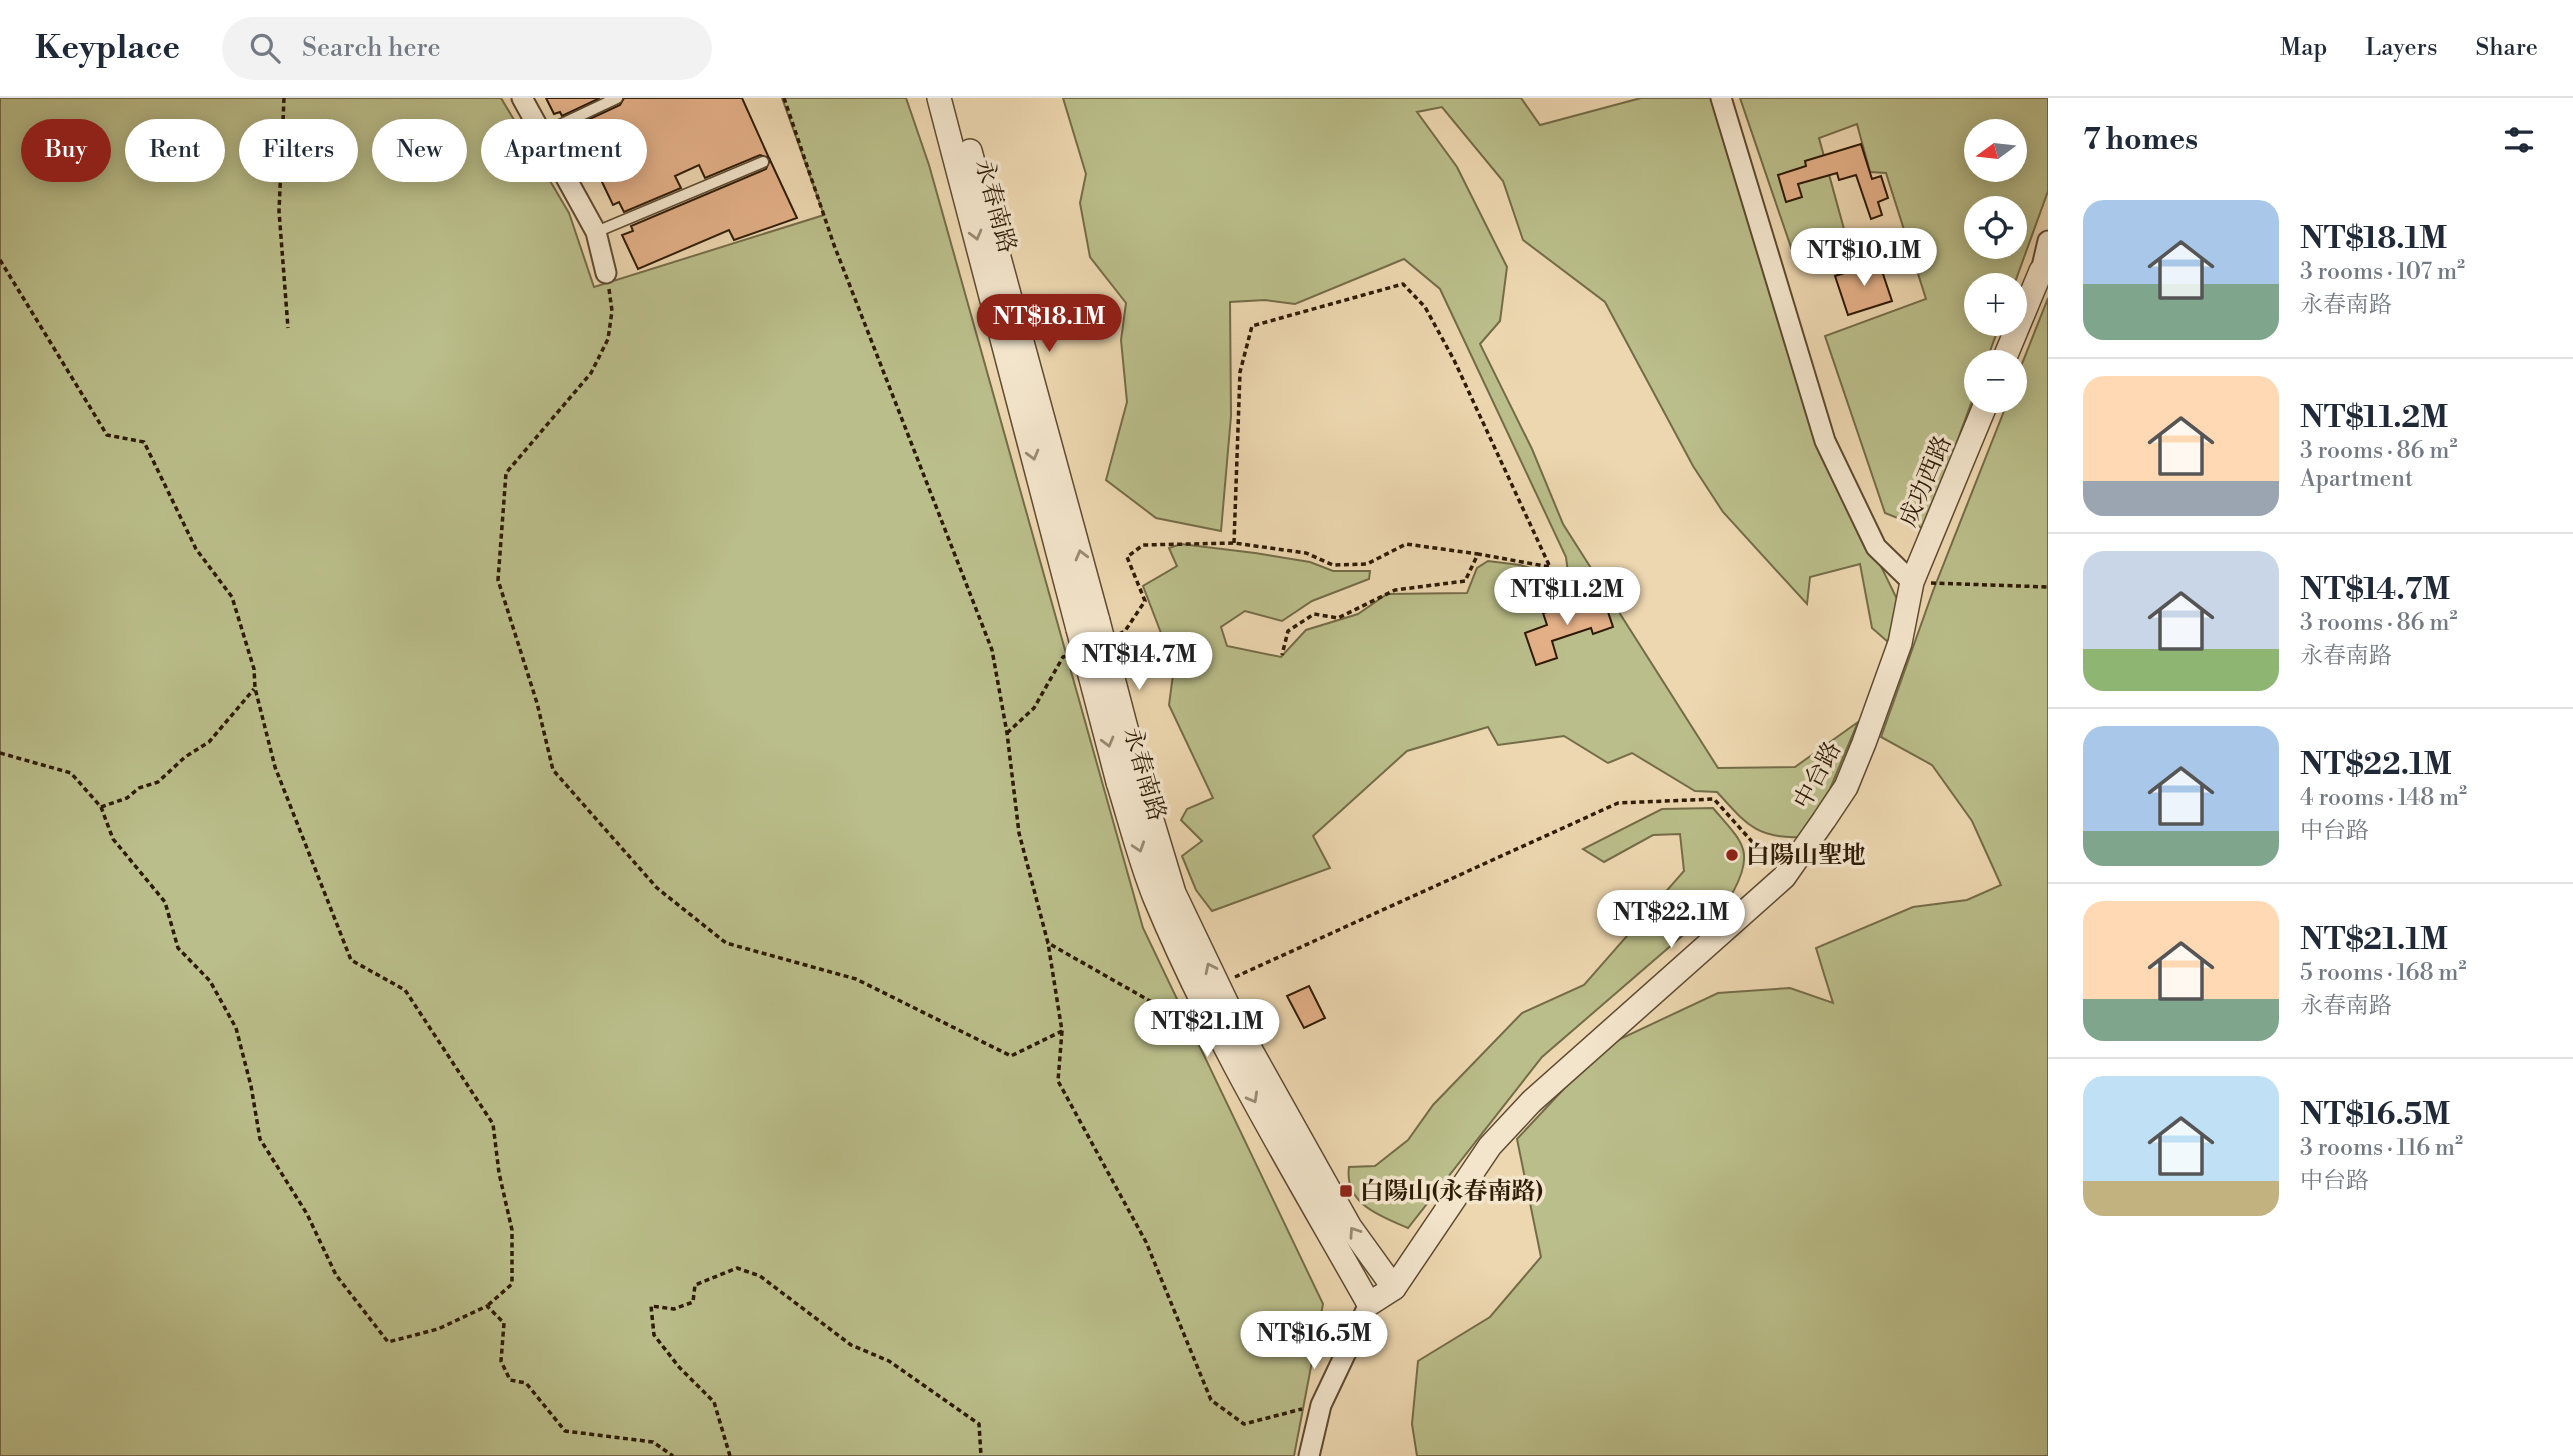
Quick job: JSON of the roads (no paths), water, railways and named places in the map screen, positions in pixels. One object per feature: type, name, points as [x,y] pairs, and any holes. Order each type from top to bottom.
[{"type":"street","points":[[522,98],[535,119]]},
{"type":"street","name":"永春南路","points":[[939,98],[1096,629]]},
{"type":"street","name":"永春南路","points":[[955,98],[1096,629],[1154,895],[1189,976],[1237,1069],[1369,1304]]},
{"type":"street","points":[[1721,98],[1825,441],[1876,547],[1912,582]]},
{"type":"street","points":[[569,182],[596,232],[606,273]]},
{"type":"street","points":[[2008,350],[2044,270],[2048,241]]},
{"type":"street","name":"成功西路","points":[[1912,582],[1982,413]]},
{"type":"street","name":"中台路","points":[[1369,1304],[1394,1288],[1490,1146],[1531,1102],[1784,877],[1846,787],[1900,643],[1912,582]]},
{"type":"street","name":"永春南路","points":[[1128,778],[1174,893],[1240,1029],[1350,1227],[1394,1288]]},
{"type":"street","points":[[1309,1456],[1321,1405],[1369,1304]]},
{"type":"lane","points":[[573,119],[617,98]]},
{"type":"lane","points":[[596,232],[762,162]]},
{"type":"place","name":"白陽山聖地","points":[[1732,855]]},
{"type":"place","name":"白陽山(永春南路)","points":[[1346,1191]]}]
